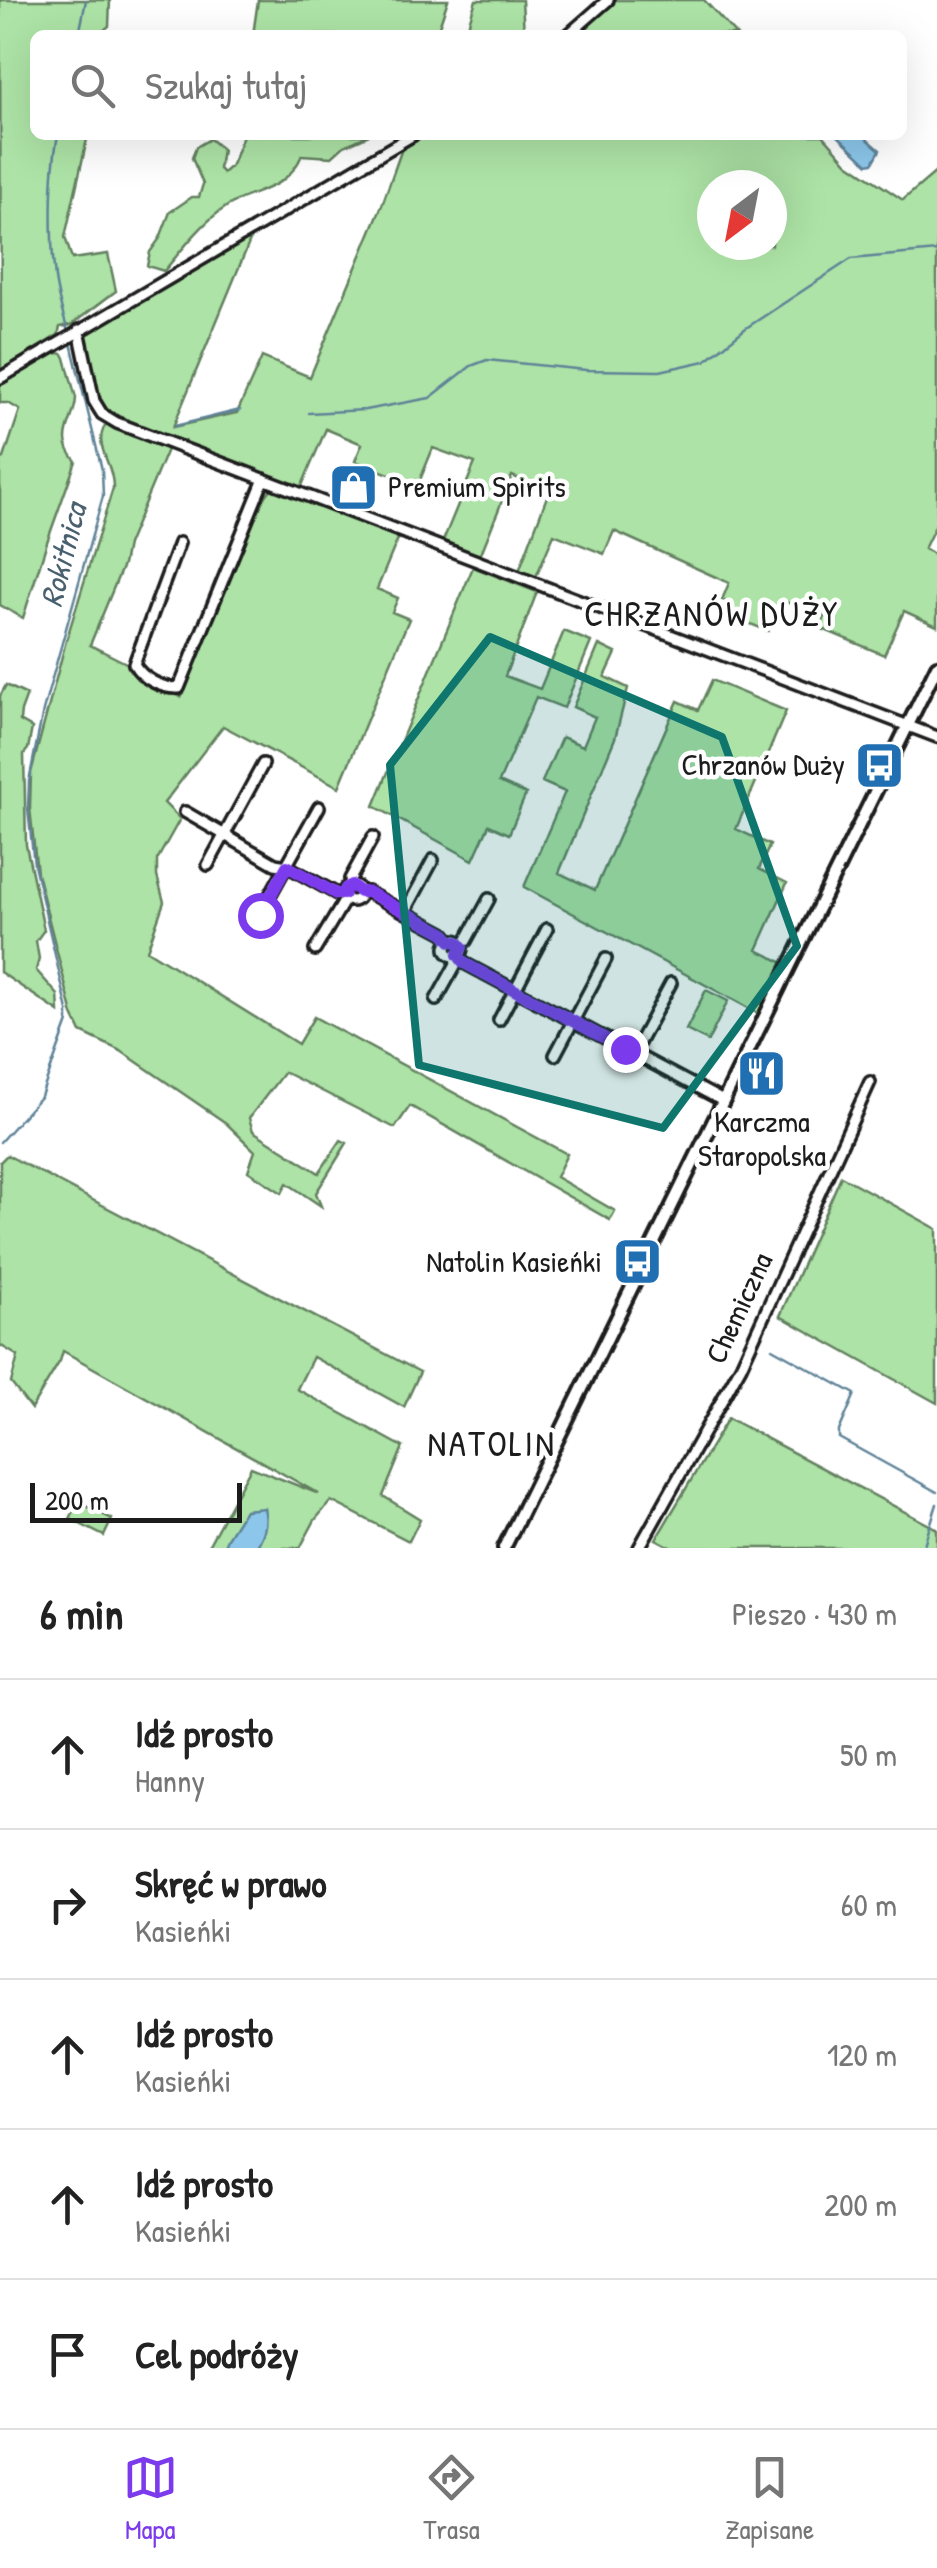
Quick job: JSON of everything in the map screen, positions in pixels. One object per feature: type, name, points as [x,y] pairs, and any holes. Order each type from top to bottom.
[{"type":"street","points":[[574,30],[608,0]]},
{"type":"street","points":[[0,378],[404,140]]},
{"type":"street","points":[[72,334],[94,401],[102,414],[117,423],[937,737]]},
{"type":"street","points":[[180,543],[134,664],[140,674],[170,688],[179,688],[264,480]]},
{"type":"street","points":[[504,1548],[937,666]]},
{"type":"street","points":[[208,865],[262,764]]},
{"type":"street","points":[[260,915],[320,808]]},
{"type":"street","points":[[185,812],[336,894],[368,892],[444,933],[464,963],[723,1101]]},
{"type":"street","points":[[316,950],[350,892],[350,879],[373,837]]},
{"type":"street","points":[[405,912],[433,860]]},
{"type":"street","points":[[456,949],[466,942],[490,899]]},
{"type":"street","points":[[499,1020],[547,929]]},
{"type":"street","points":[[436,1000],[456,964],[456,949]]},
{"type":"street","points":[[554,1056],[606,960]]},
{"type":"street","points":[[633,1054],[671,983]]},
{"type":"street","name":"Chemiczna","points":[[639,1548],[741,1366],[870,1082]]},
{"type":"highlighted area","points":[[490,637],[722,737],[797,946],[663,1128],[419,1065],[390,765]]},
{"type":"green space","points":[[0,0],[110,0],[109,26],[104,30],[30,30],[30,140],[87,140],[65,237],[72,259],[108,254],[116,291],[71,325],[60,327],[58,335],[1,370]]},
{"type":"green space","points":[[258,0],[448,0],[438,30],[254,30]]},
{"type":"green space","points":[[476,0],[522,0],[524,30],[467,30]]},
{"type":"green space","points":[[606,0],[704,0],[731,30],[573,30]]},
{"type":"green space","points":[[211,140],[222,149],[219,169],[223,173],[232,165],[241,140],[358,140],[332,157],[302,155],[295,168],[276,184],[230,204],[211,218],[164,271],[147,266],[170,212],[192,197],[199,197],[203,184],[192,158],[196,147]]},
{"type":"green space","points":[[405,140],[827,140],[848,163],[903,200],[937,171],[937,522],[924,549],[937,556],[937,626],[904,611],[884,655],[820,628],[825,617],[781,600],[768,631],[725,614],[730,602],[722,600],[729,583],[614,531],[604,554],[554,534],[536,577],[519,571],[549,491],[512,476],[480,556],[443,541],[475,463],[433,448],[418,485],[355,461],[362,444],[326,429],[301,488],[171,440],[90,645],[181,697],[260,504],[271,489],[399,536],[377,589],[398,598],[392,612],[409,619],[339,787],[223,726],[164,803],[180,819],[157,860],[164,902],[147,950],[298,1044],[314,1017],[567,1154],[556,1177],[615,1211],[610,1220],[410,1106],[395,1128],[284,1072],[249,1118],[253,1131],[319,1173],[341,1140],[347,1143],[316,1193],[321,1206],[287,1183],[282,1193],[248,1171],[255,1151],[226,1123],[121,1051],[81,1032],[73,1015],[37,873],[30,808],[31,773],[113,488],[101,436],[110,419],[94,401],[79,330],[256,226],[173,427],[237,413],[262,357],[310,377]]},
{"type":"green space","points":[[58,353],[65,358],[76,398],[66,437],[76,461],[23,618],[0,605],[0,460],[20,410],[0,403],[0,384],[40,357]]},
{"type":"green space","points":[[473,567],[537,592],[505,676],[540,689],[564,631],[591,642],[564,708],[536,697],[499,782],[526,794],[509,834],[489,825],[473,860],[374,806]]},
{"type":"green space","points":[[599,645],[616,653],[605,677],[628,688],[615,738],[559,873],[595,890],[678,701],[698,710],[712,680],[786,711],[736,829],[770,845],[759,869],[787,883],[757,950],[786,964],[765,1017],[524,887],[565,792],[542,782],[562,737],[583,746],[595,717],[573,707]]},
{"type":"green space","points":[[6,685],[27,695],[20,721],[32,728],[24,754],[26,845],[44,930],[36,941],[36,970],[58,995],[59,1012],[0,972],[0,696]]},
{"type":"green space","points":[[706,990],[728,1001],[708,1041],[686,1030]]},
{"type":"green space","points":[[7,1155],[420,1372],[404,1407],[313,1357],[297,1389],[403,1447],[383,1496],[420,1519],[409,1541],[331,1501],[300,1548],[207,1548],[251,1467],[319,1494],[63,1351],[31,1409],[11,1383],[18,1356],[0,1345],[0,1162]]},
{"type":"green space","points":[[841,1176],[937,1229],[937,1403],[780,1316]]},
{"type":"green space","points":[[728,1418],[937,1529],[937,1548],[673,1548],[656,1539]]},
{"type":"green space","points":[[78,1502],[112,1519],[104,1536],[70,1519]]},
{"type":"water","points":[[842,140],[869,140],[880,150],[873,163],[868,164]]},
{"type":"water","points":[[264,1508],[264,1529],[256,1548],[223,1548],[245,1510]]},
{"type":"waterway","name":"Rokitnica","points":[[80,30],[86,0]]},
{"type":"waterway","name":"Rokitnica","points":[[57,140],[52,244],[56,285],[68,332]]},
{"type":"waterway","points":[[309,413],[365,410],[430,398],[471,366],[487,360],[586,370],[660,371],[705,361],[746,328],[851,259],[937,251]]},
{"type":"waterway","name":"Rokitnica","points":[[0,1142],[41,1096],[68,1022],[34,864],[28,809],[29,781],[43,711],[103,496],[102,470],[70,339]]},
{"type":"waterway","points":[[175,426],[240,410]]},
{"type":"waterway","points":[[772,1348],[855,1394],[839,1438],[937,1492]]},
{"type":"waterway","points":[[923,1548],[937,1504]]},
{"type":"place","name":"Premium Spirits","points":[[353,487]]},
{"type":"place","name":"Chrzanów Duży","points":[[880,765]]},
{"type":"place","name":"Karczma Staropolska","points":[[762,1073]]},
{"type":"place","name":"Natolin Kasieńki","points":[[637,1262]]},
{"type":"district","name":"CHRZANÓW DUŻY","points":[[712,614]]},
{"type":"district","name":"NATOLIN","points":[[492,1444]]},
{"type":"route","points":[[260,915],[287,866],[336,894],[344,894],[352,885],[461,944],[458,955],[464,963],[625,1049]]}]
